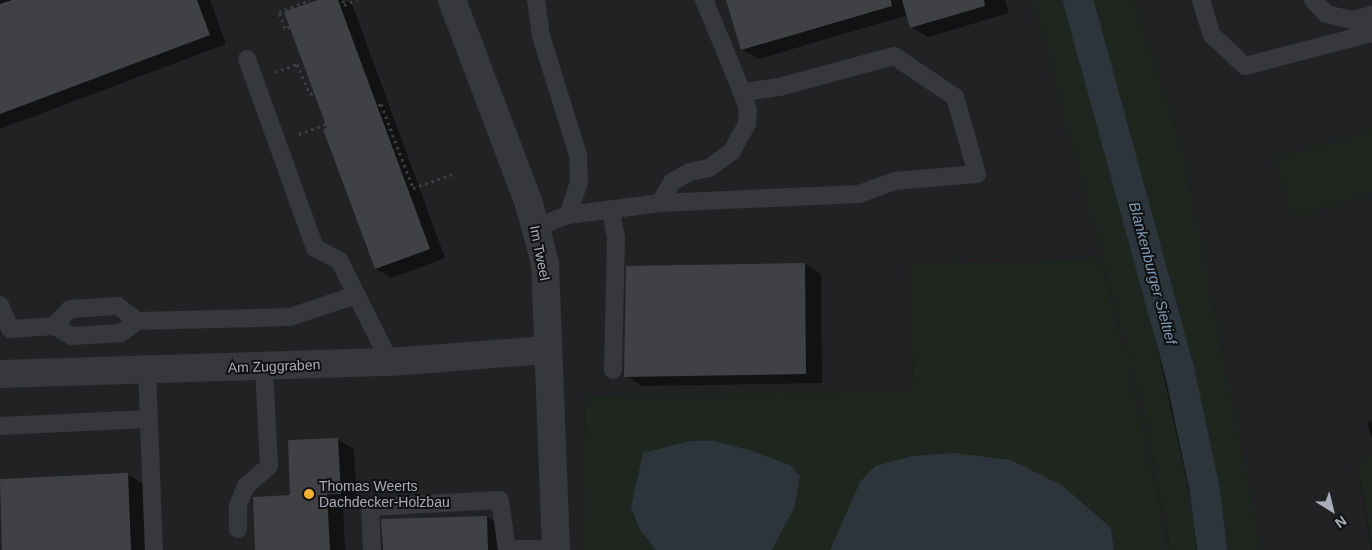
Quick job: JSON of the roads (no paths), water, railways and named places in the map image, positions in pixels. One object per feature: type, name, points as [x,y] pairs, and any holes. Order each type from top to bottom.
[{"type":"street","name":"Im Tweel","points":[[452,0],[535,228],[545,262],[556,549]]},
{"type":"street","name":"Am Zuggraben","points":[[0,374],[390,362],[547,350]]},
{"type":"lane","points":[[536,0],[541,36],[578,155],[579,182],[568,215]]},
{"type":"lane","points":[[660,203],[672,182],[690,172],[708,168],[732,151],[747,124],[748,110],[742,92],[704,0]]},
{"type":"lane","points":[[1201,0],[1212,35],[1245,66],[1372,33]]},
{"type":"lane","points":[[1313,0],[1326,14],[1353,20],[1372,15]]},
{"type":"lane","points":[[535,228],[568,215],[660,203],[859,194],[895,181],[977,174],[955,97],[894,56],[779,87],[742,92]]},
{"type":"lane","points":[[247,59],[315,248],[339,260],[390,362]]},
{"type":"lane","points":[[611,210],[616,238],[612,370]]},
{"type":"lane","points":[[0,306],[10,329],[54,326],[72,336],[120,333],[137,322],[290,317],[356,295]]},
{"type":"lane","points":[[54,326],[70,309],[118,306],[137,322]]},
{"type":"lane","points":[[238,529],[238,505],[246,486],[269,466],[264,366]]},
{"type":"lane","points":[[146,370],[154,550]]},
{"type":"lane","points":[[0,426],[148,419]]},
{"type":"lane","points":[[372,550],[370,507],[500,500],[507,549],[556,549]]},
{"type":"waterway","name":"Blankenburger Sieltief","points":[[1078,0],[1180,373],[1205,491],[1212,550]]},
{"type":"place","name":"Thomas Weerts Dachdecker-Holzbau","points":[[309,494]]}]
